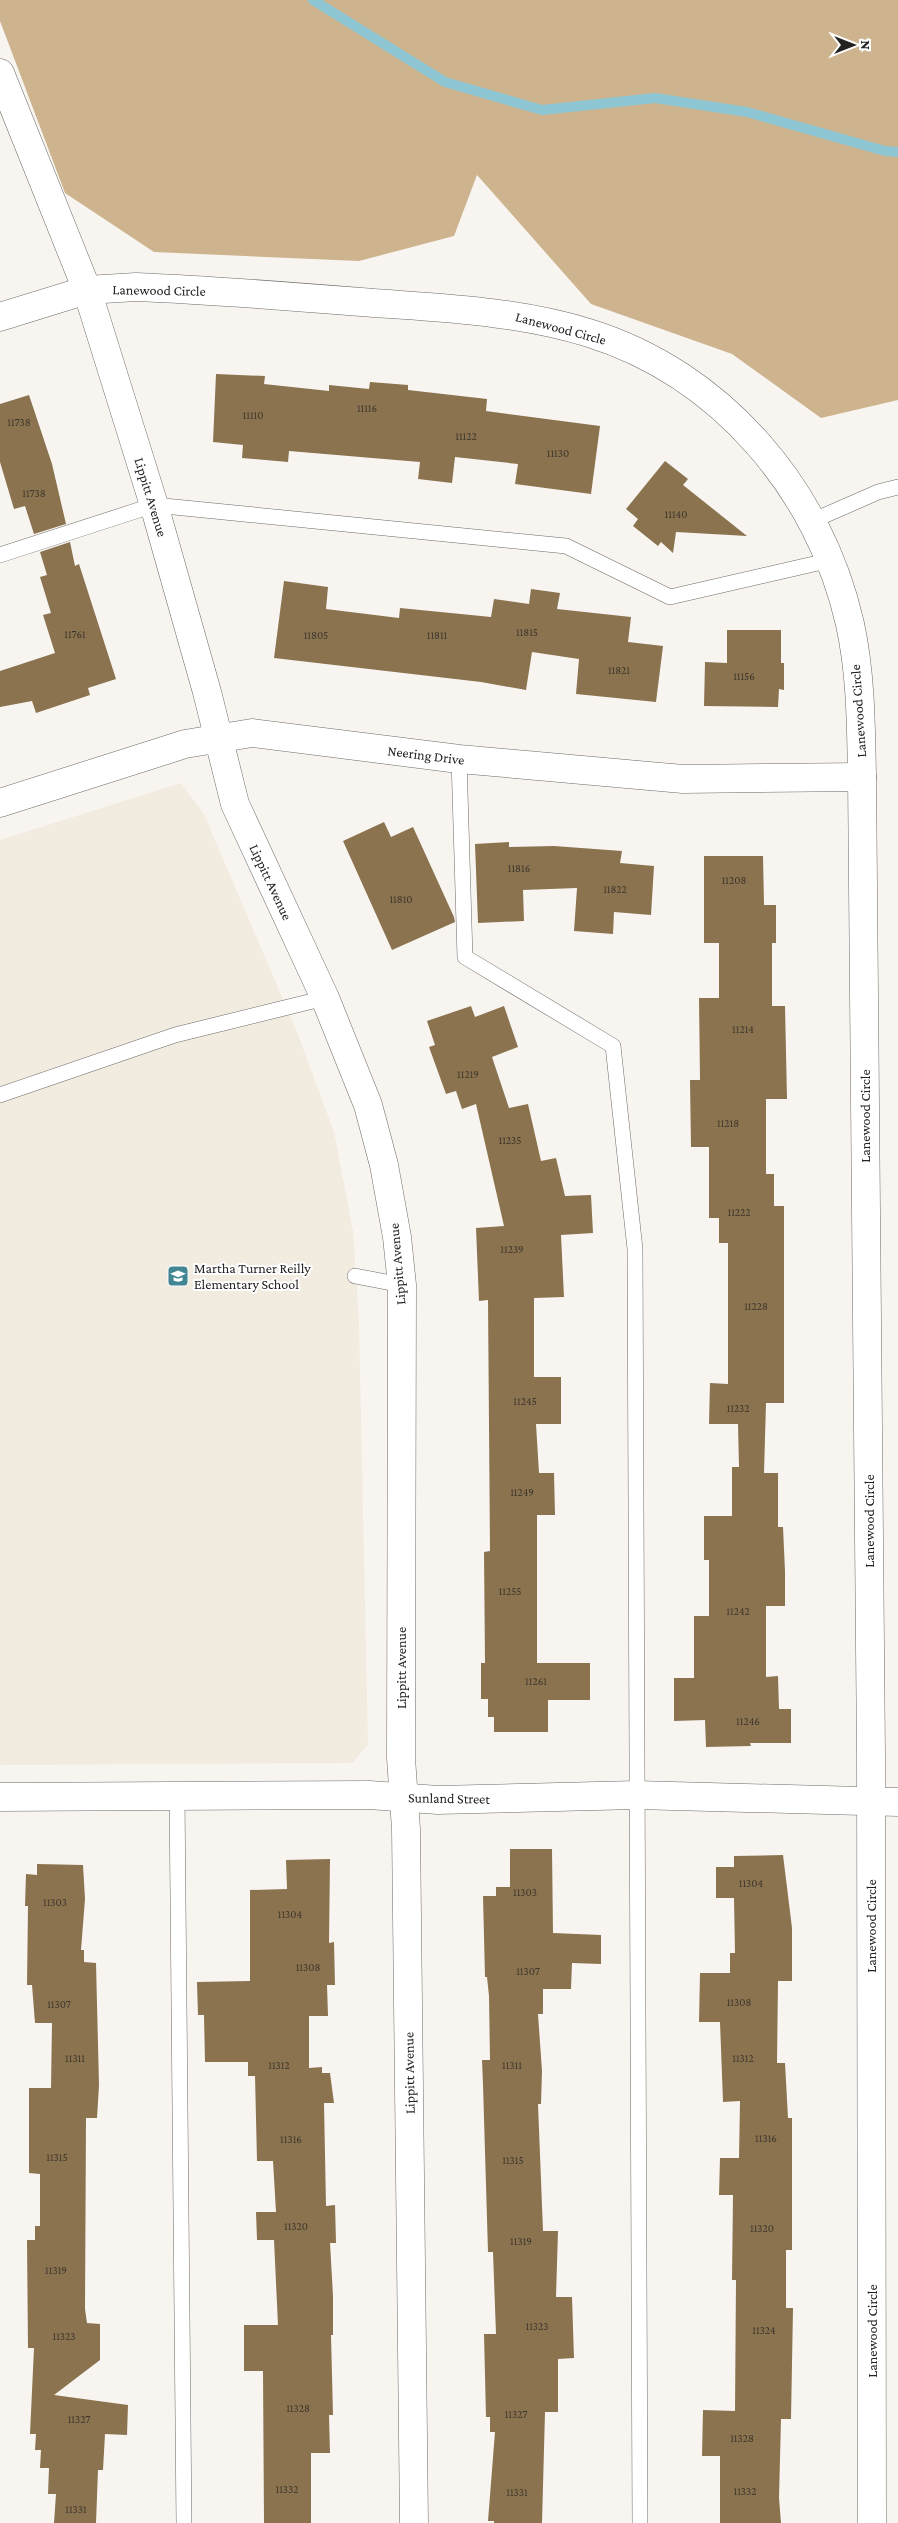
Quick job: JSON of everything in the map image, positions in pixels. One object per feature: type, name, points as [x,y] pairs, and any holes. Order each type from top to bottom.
[{"type":"street","name":"Lippitt Avenue","points":[[0,73],[87,290],[154,505],[207,692],[235,804],[324,998],[368,1105],[384,1165],[397,1237],[402,1285],[401,1758],[404,1798],[414,2523]]},
{"type":"street","name":"Lanewood Circle","points":[[0,317],[87,290],[136,287],[189,289],[496,312],[588,332],[648,355],[726,410],[779,468],[812,521],[831,560],[850,625],[860,704],[862,777],[871,1802],[872,2523]]},
{"type":"street","name":"Neering Drive","points":[[0,803],[184,744],[252,734],[459,759],[683,778],[862,777]]},
{"type":"street","name":"Sunland Street","points":[[0,1797],[369,1795],[438,1800],[636,1796],[898,1802]]},
{"type":"lane","points":[[812,521],[878,492],[898,487]]},
{"type":"lane","points":[[0,555],[154,505],[566,546],[670,597],[831,560]]},
{"type":"lane","points":[[459,759],[465,957],[613,1046],[635,1249],[640,2523]]},
{"type":"lane","points":[[0,1095],[175,1036],[324,998]]},
{"type":"lane","points":[[355,1276],[402,1285]]},
{"type":"lane","points":[[177,1795],[184,2523]]},
{"type":"shaded area","points":[[0,0],[898,0],[898,400],[821,418],[732,354],[591,304],[477,175],[454,236],[359,261],[154,252],[65,193],[0,21]]},
{"type":"shaded area","name":"Martha Turner Reilly Elementary School","points":[[181,783],[204,814],[299,1037],[334,1132],[353,1231],[359,1322],[368,1744],[353,1763],[0,1765],[0,840]]},
{"type":"building","points":[[216,374],[265,376],[264,384],[329,391],[329,385],[369,389],[370,382],[408,385],[408,390],[487,399],[486,411],[600,426],[591,494],[515,484],[518,464],[455,457],[452,483],[418,479],[420,462],[289,451],[288,462],[242,458],[243,445],[213,442]]},
{"type":"building","points":[[29,395],[52,464],[66,524],[34,534],[25,506],[14,509],[0,462],[0,404]]},
{"type":"building","points":[[665,461],[688,479],[683,485],[747,536],[676,532],[673,553],[661,542],[658,546],[633,526],[638,519],[626,509]]},
{"type":"building","points":[[70,542],[75,566],[79,564],[116,679],[88,688],[90,695],[36,713],[32,701],[0,707],[0,671],[55,653],[43,615],[51,613],[40,577],[47,575],[40,552]]},
{"type":"building","points":[[284,581],[328,587],[326,609],[399,618],[400,608],[491,617],[494,599],[529,604],[531,589],[560,593],[557,609],[631,617],[628,642],[663,646],[656,702],[576,694],[579,659],[532,652],[526,690],[481,682],[274,658]]},
{"type":"building","points":[[727,630],[781,630],[781,663],[784,663],[784,690],[779,689],[778,707],[704,706],[705,662],[727,663]]},
{"type":"building","points":[[384,822],[391,837],[413,827],[455,922],[392,950],[343,841]]},
{"type":"building","points":[[509,842],[509,847],[554,846],[622,851],[620,863],[654,866],[651,915],[614,912],[613,934],[574,931],[577,888],[523,890],[524,921],[478,923],[475,844]]},
{"type":"building","points":[[704,856],[763,856],[764,905],[776,905],[776,943],[772,943],[772,1006],[785,1006],[787,1099],[766,1099],[766,1174],[774,1174],[774,1206],[784,1206],[784,1403],[766,1403],[764,1473],[778,1473],[778,1527],[783,1527],[785,1606],[766,1606],[766,1677],[778,1676],[779,1709],[791,1709],[791,1743],[750,1743],[751,1746],[706,1747],[705,1720],[674,1721],[674,1678],[694,1678],[694,1616],[709,1616],[709,1560],[704,1560],[704,1516],[732,1516],[732,1467],[739,1467],[738,1424],[709,1424],[710,1383],[728,1384],[728,1243],[719,1243],[719,1218],[709,1218],[709,1147],[691,1147],[690,1080],[700,1080],[699,998],[719,998],[719,943],[704,943]]},
{"type":"building","points":[[471,1006],[475,1017],[504,1006],[518,1047],[492,1057],[509,1108],[528,1104],[541,1161],[556,1158],[565,1196],[591,1195],[593,1233],[561,1235],[564,1297],[534,1298],[534,1377],[561,1377],[561,1424],[536,1424],[539,1473],[554,1473],[555,1515],[537,1515],[537,1663],[590,1663],[590,1700],[548,1700],[548,1732],[494,1732],[494,1717],[488,1717],[488,1699],[481,1699],[481,1663],[485,1663],[484,1552],[490,1551],[488,1300],[479,1301],[476,1228],[504,1226],[476,1104],[462,1109],[456,1091],[446,1094],[429,1047],[435,1045],[427,1021]]},
{"type":"building","points":[[510,1849],[552,1849],[553,1933],[601,1935],[601,1964],[572,1963],[571,1989],[543,1989],[543,2014],[538,2014],[542,2071],[541,2104],[538,2104],[543,2231],[558,2231],[556,2297],[572,2297],[574,2358],[558,2359],[558,2412],[545,2412],[542,2523],[494,2523],[494,2521],[488,2521],[495,2432],[490,2432],[490,2417],[486,2417],[484,2334],[496,2334],[493,2252],[488,2252],[482,2060],[490,2060],[489,1996],[487,1977],[485,1977],[483,1896],[496,1896],[496,1887],[510,1887]]},
{"type":"building","points":[[783,1855],[792,1928],[792,1981],[778,1981],[777,2063],[785,2063],[788,2118],[792,2118],[792,2250],[786,2250],[786,2308],[793,2308],[791,2419],[781,2419],[779,2498],[781,2523],[720,2523],[720,2456],[702,2456],[703,2410],[735,2411],[736,2280],[732,2280],[733,2195],[719,2195],[720,2158],[739,2158],[740,2101],[723,2102],[720,2022],[699,2022],[700,1973],[730,1973],[730,1953],[735,1953],[734,1898],[716,1898],[716,1867],[734,1867],[734,1856]]},
{"type":"building","points":[[330,1859],[329,1943],[334,1942],[335,1985],[327,1985],[328,2016],[309,2016],[309,2068],[322,2067],[322,2073],[330,2073],[334,2103],[324,2103],[326,2206],[335,2205],[336,2243],[330,2243],[333,2296],[333,2335],[331,2335],[333,2415],[329,2415],[330,2453],[311,2453],[311,2523],[264,2523],[263,2371],[244,2371],[244,2325],[278,2325],[274,2240],[257,2240],[256,2212],[276,2212],[273,2161],[257,2161],[255,2076],[248,2076],[248,2062],[205,2062],[204,2015],[198,2015],[197,1982],[250,1981],[250,1890],[287,1889],[286,1860]]},
{"type":"building","points":[[37,1864],[83,1865],[85,1899],[81,1950],[84,1950],[84,1962],[96,1963],[99,2085],[97,2118],[86,2118],[85,2309],[87,2323],[100,2324],[100,2360],[54,2395],[128,2405],[127,2435],[105,2434],[103,2470],[98,2470],[96,2523],[54,2523],[56,2494],[48,2494],[49,2468],[40,2468],[41,2450],[35,2450],[36,2434],[30,2434],[34,2348],[28,2348],[27,2240],[35,2240],[35,2226],[40,2226],[40,2174],[29,2173],[29,2088],[51,2088],[52,2023],[35,2023],[32,1985],[27,1985],[28,1906],[25,1906],[26,1874],[37,1875]]},
{"type":"waterway","points":[[313,0],[445,82],[542,110],[655,98],[747,112],[885,151],[898,152]]},
{"type":"place","name":"Martha Turner Reilly Elementary School","points":[[178,1276]]}]
